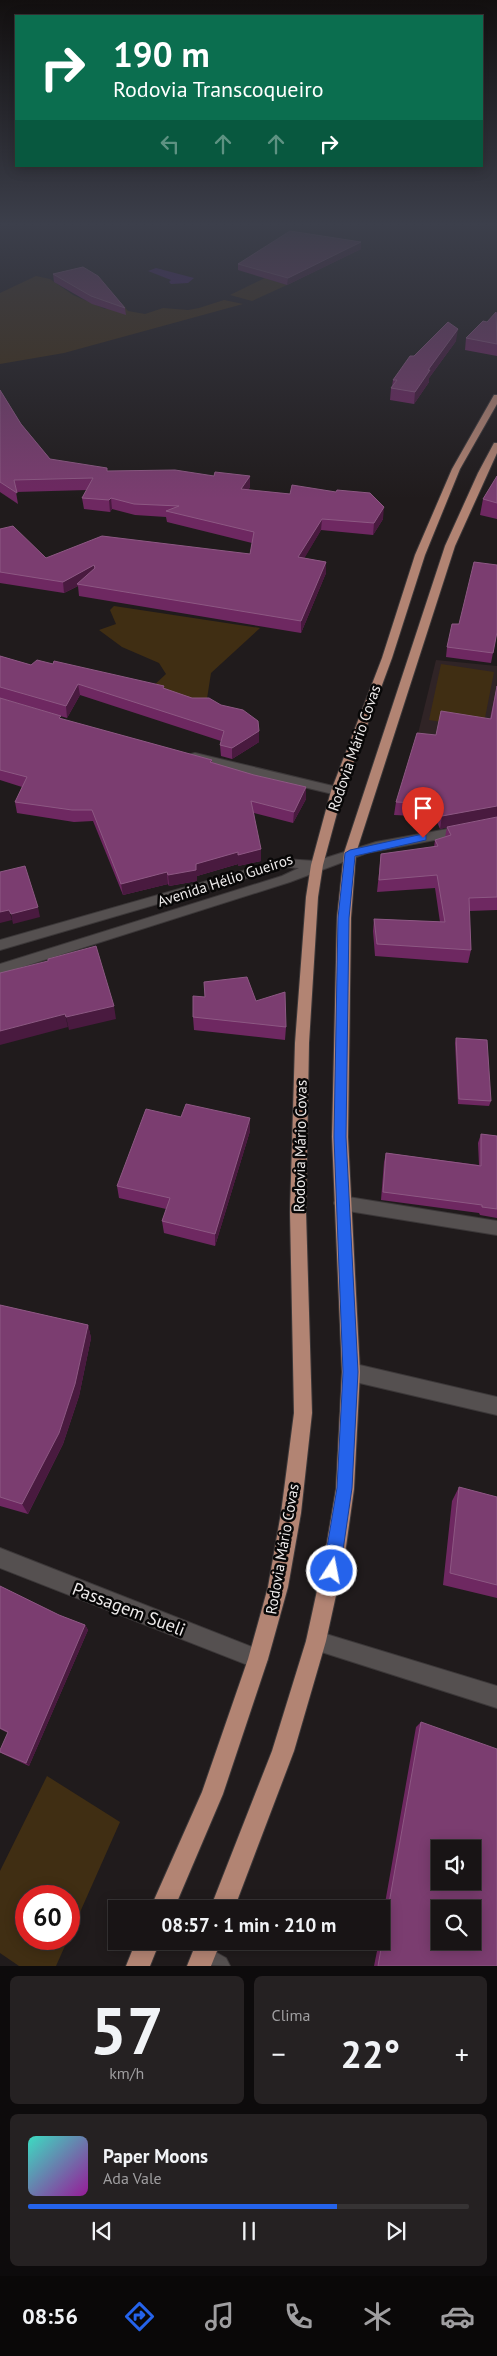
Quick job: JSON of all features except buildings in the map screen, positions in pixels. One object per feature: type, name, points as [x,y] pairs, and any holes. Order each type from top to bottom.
[{"type":"main road","name":"Rodovia Mário Covas","points":[[166,1900],[212,1794],[258,1659],[278,1587],[291,1513],[303,1414],[298,1212],[302,1053],[312,897],[317,865],[338,791],[387,658],[420,555],[456,469],[497,397]]},
{"type":"main road","name":"Rodovia Mário Covas","points":[[225,1900],[283,1751],[316,1641],[336,1554],[344,1488],[351,1372],[340,1127],[344,918],[350,853],[450,546],[476,486],[497,445]]},
{"type":"main road","points":[[182,753],[338,791]]},
{"type":"main road","points":[[317,865],[377,846],[497,824]]},
{"type":"main road","name":"Avenida Hélio Gueiros","points":[[0,945],[284,863],[317,865]]},
{"type":"main road","name":"Avenida Hélio Gueiros","points":[[0,969],[277,882],[317,865]]},
{"type":"main road","points":[[342,1204],[497,1228]]},
{"type":"main road","points":[[351,1372],[497,1406]]},
{"type":"main road","name":"Passagem Sueli","points":[[0,1558],[258,1659]]},
{"type":"main road","points":[[316,1641],[497,1696]]},
{"type":"main road","points":[[138,1966],[144,1950]]},
{"type":"shaded area","points":[[0,316],[200,316],[64,353],[0,364]]},
{"type":"shaded area","points":[[114,606],[260,628],[211,673],[206,705],[150,689],[166,674],[159,663],[122,647],[99,630],[116,624],[110,610]]},
{"type":"shaded area","points":[[436,660],[497,666],[497,753],[415,746]]},
{"type":"shaded area","points":[[441,664],[494,672],[483,728],[429,720]]},
{"type":"shaded area","points":[[47,1776],[120,1822],[80,1912],[80,1885],[15,1885],[15,1950],[63,1950],[56,1966],[19,1966],[0,1953],[0,1871]]},
{"type":"route","points":[[332,1571],[336,1554],[344,1488],[351,1372],[340,1137],[344,918],[350,853],[423,838]]}]
